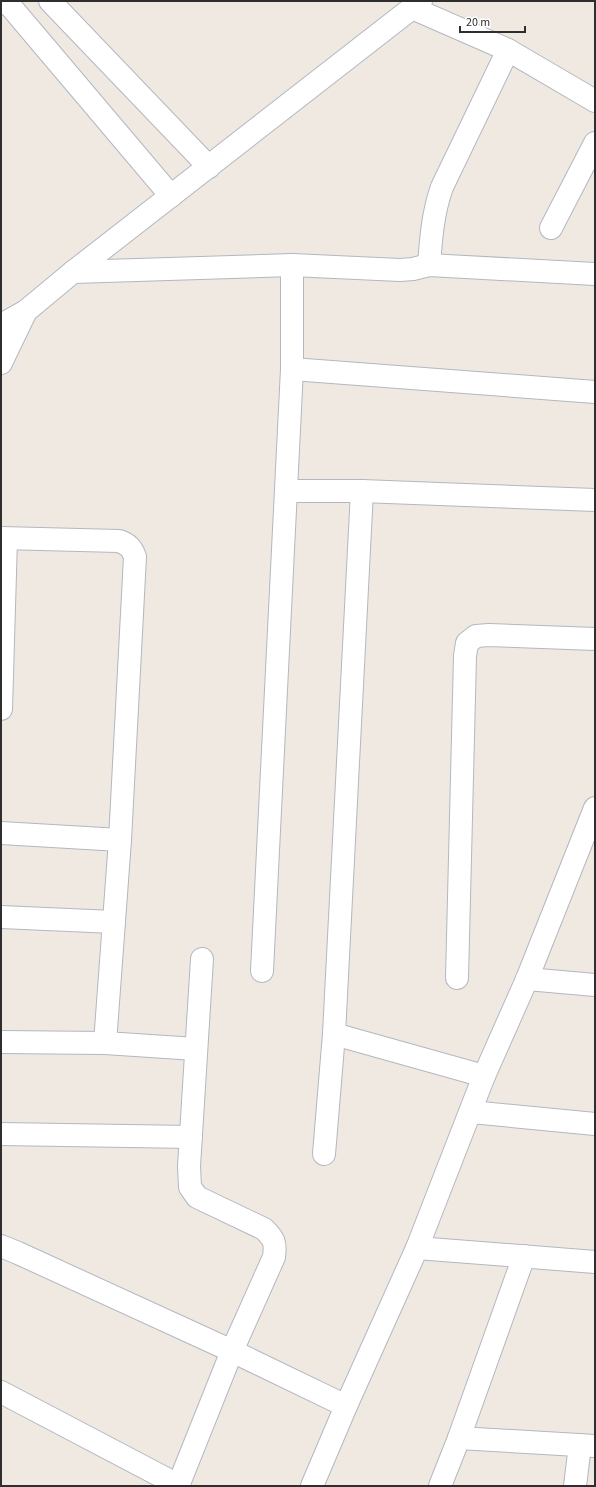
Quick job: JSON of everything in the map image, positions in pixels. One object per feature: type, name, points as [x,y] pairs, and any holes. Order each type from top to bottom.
[{"type":"street","points":[[5,1],[171,196]]},
{"type":"street","points":[[50,1],[209,166]]},
{"type":"street","points":[[1,326],[26,311],[73,272],[417,4],[508,50],[595,101]]},
{"type":"street","points":[[429,265],[433,223],[438,197],[508,50]]},
{"type":"street","points":[[551,228],[595,143]]},
{"type":"street","points":[[73,272],[292,265],[412,270],[429,265],[595,274]]},
{"type":"street","points":[[262,971],[292,369],[292,265]]},
{"type":"street","points":[[1,363],[26,311]]},
{"type":"street","points":[[292,369],[595,392]]},
{"type":"street","points":[[286,490],[362,491],[595,500]]},
{"type":"street","points":[[324,1154],[334,1034],[362,491]]},
{"type":"street","points":[[1,708],[4,538],[119,541],[126,544],[132,549],[135,557],[120,840],[105,1043]]},
{"type":"street","points":[[457,978],[465,656],[467,643],[476,636],[489,635],[595,639]]},
{"type":"street","points":[[312,1486],[417,1248],[484,1076],[590,833],[595,808]]},
{"type":"street","points":[[1,833],[120,840]]},
{"type":"street","points":[[1,917],[114,922]]},
{"type":"street","points":[[1,1392],[178,1485],[232,1351],[274,1257],[276,1246],[272,1236],[264,1229],[197,1197],[190,1187],[189,1166],[202,959]]},
{"type":"street","points":[[527,979],[595,985]]},
{"type":"street","points":[[334,1034],[484,1076]]},
{"type":"street","points":[[1,1042],[105,1043],[196,1049]]},
{"type":"street","points":[[471,1112],[595,1124]]},
{"type":"street","points":[[1,1134],[191,1137]]},
{"type":"street","points":[[1,1246],[232,1351],[346,1406]]},
{"type":"street","points":[[417,1248],[595,1262]]},
{"type":"street","points":[[440,1486],[459,1438],[524,1256]]},
{"type":"street","points":[[459,1438],[588,1445],[575,1486]]}]
